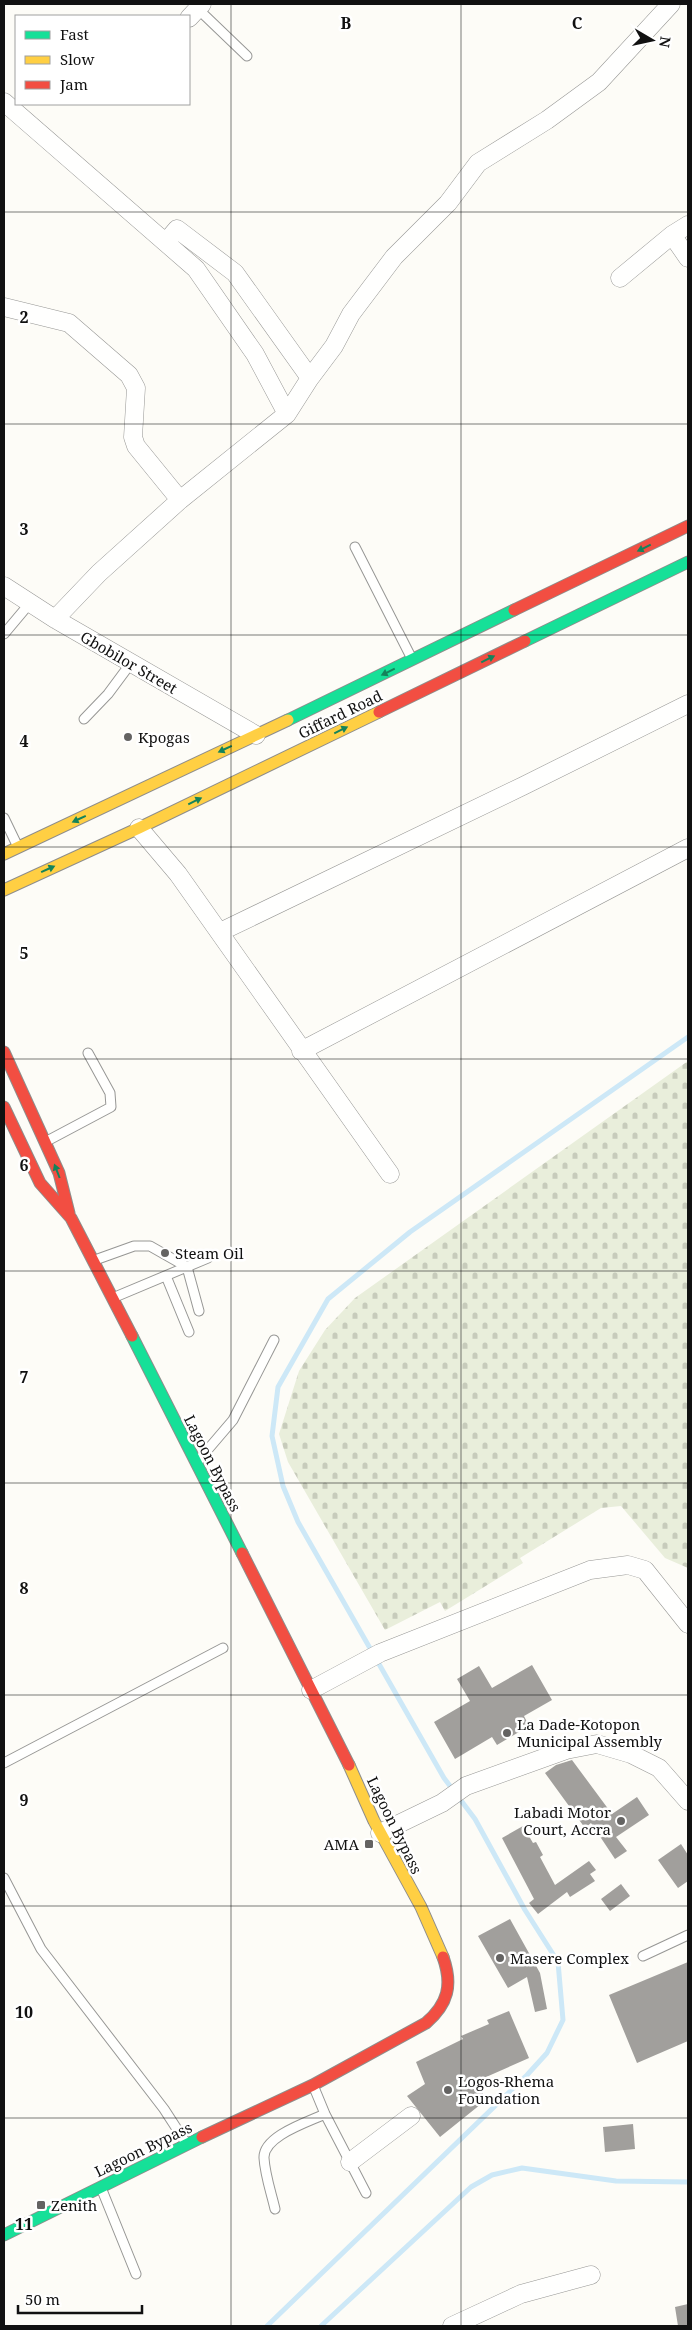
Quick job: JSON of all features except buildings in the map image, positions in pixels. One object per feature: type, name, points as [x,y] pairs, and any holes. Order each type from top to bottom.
[{"type":"street","points":[[55,619],[99,573],[180,500],[287,414],[310,378],[334,346],[351,314],[394,257],[448,203],[478,163],[547,120],[599,82],[671,4]]},
{"type":"street","points":[[4,102],[196,270],[254,354],[287,414]]},
{"type":"street","points":[[620,278],[672,235],[688,225]]},
{"type":"street","points":[[166,242],[177,229],[235,273],[310,378]]},
{"type":"street","points":[[672,235],[688,258]]},
{"type":"street","points":[[4,307],[61,319],[69,323],[129,375],[136,388],[134,437],[136,446],[180,500]]},
{"type":"street","name":"Giffard Road","points":[[4,854],[256,735],[688,526]]},
{"type":"street","name":"Giffard Road","points":[[4,890],[140,828],[688,562]]},
{"type":"street","name":"Gbobilor Street","points":[[4,586],[55,619],[256,735]]},
{"type":"street","points":[[220,932],[524,786],[688,704]]},
{"type":"street","points":[[140,828],[178,874],[220,932],[301,1051],[390,1174]]},
{"type":"street","points":[[301,1051],[688,848]]},
{"type":"street","name":"Lagoon Bypass","points":[[4,1052],[59,1173],[70,1218]]},
{"type":"street","name":"Lagoon Bypass","points":[[4,1107],[40,1183],[70,1218],[94,1261],[356,1779],[380,1833],[434,1933],[443,1956],[449,1981],[447,1999],[438,2013],[426,2023],[313,2085],[187,2144],[4,2235]]},
{"type":"street","points":[[311,1690],[373,1656],[590,1570],[628,1565],[644,1570],[688,1624]]},
{"type":"street","points":[[380,1833],[442,1803],[466,1786],[566,1750],[597,1744],[632,1754],[659,1768],[688,1801]]},
{"type":"street","points":[[350,2162],[411,2116]]},
{"type":"street","points":[[452,2326],[521,2294],[591,2275]]},
{"type":"lane","points":[[196,10],[247,56]]},
{"type":"lane","points":[[355,547],[412,660]]},
{"type":"lane","points":[[4,634],[30,603]]},
{"type":"lane","points":[[84,719],[108,694],[132,663]]},
{"type":"lane","points":[[4,818],[18,848]]},
{"type":"lane","points":[[45,1142],[111,1107],[110,1093],[88,1053]]},
{"type":"lane","points":[[94,1261],[134,1246],[150,1246],[187,1267],[199,1311]]},
{"type":"lane","points":[[112,1298],[208,1258]]},
{"type":"lane","points":[[166,1276],[188,1332]]},
{"type":"lane","points":[[196,1463],[233,1420],[274,1340]]},
{"type":"lane","points":[[4,1763],[223,1648]]},
{"type":"lane","points":[[4,1878],[41,1949],[164,2109],[187,2144]]},
{"type":"lane","points":[[643,1956],[688,1935]]},
{"type":"lane","points":[[313,2085],[325,2114],[366,2193]]},
{"type":"lane","points":[[275,2208],[264,2158],[268,2145],[275,2138],[325,2114]]},
{"type":"lane","points":[[101,2187],[136,2274]]},
{"type":"green space","points":[[688,1061],[688,1568],[665,1558],[621,1506],[601,1508],[520,1558],[523,1563],[445,1611],[440,1602],[385,1630],[288,1462],[279,1434],[299,1371],[325,1330],[355,1298]]},
{"type":"waterway","points":[[267,2326],[527,2075],[547,2053],[563,2020],[558,1962],[525,1910],[475,1819],[444,1778],[298,1522],[283,1486],[272,1436],[278,1387],[328,1299],[410,1232],[688,1037]]},
{"type":"waterway","points":[[321,2326],[471,2187],[492,2175],[522,2168],[616,2181],[688,2182]]},
{"type":"traffic: fast","points":[[525,641],[688,562]]},
{"type":"traffic: fast","points":[[288,720],[514,610]]},
{"type":"traffic: fast","points":[[132,1336],[242,1553]]},
{"type":"traffic: fast","points":[[4,2235],[202,2137]]},
{"type":"traffic: slow","points":[[4,890],[139,828],[379,712]]},
{"type":"traffic: slow","points":[[4,854],[288,720]]},
{"type":"traffic: slow","points":[[349,1765],[374,1821],[421,1907],[443,1957]]},
{"type":"traffic: jam","points":[[514,610],[688,526]]},
{"type":"traffic: jam","points":[[379,712],[525,641]]},
{"type":"traffic: jam","points":[[4,1052],[59,1173],[69,1213]]},
{"type":"traffic: jam","points":[[4,1107],[40,1183],[71,1218],[132,1336]]},
{"type":"traffic: jam","points":[[242,1553],[349,1765]]},
{"type":"traffic: jam","points":[[202,2137],[313,2085],[426,2023],[444,2001],[448,1976],[443,1957]]},
{"type":"place","name":"Kpogas","points":[[128,737]]},
{"type":"place","name":"Steam Oil","points":[[165,1253]]},
{"type":"place","name":"La Dade-Kotopon Municipal Assembly","points":[[507,1733]]},
{"type":"place","name":"Labadi Motor Court, Accra","points":[[621,1821]]},
{"type":"place","name":"AMA","points":[[369,1844]]},
{"type":"place","name":"Masere Complex","points":[[500,1958]]},
{"type":"place","name":"Logos-Rhema Foundation","points":[[448,2090]]},
{"type":"place","name":"Zenith","points":[[41,2205]]}]
